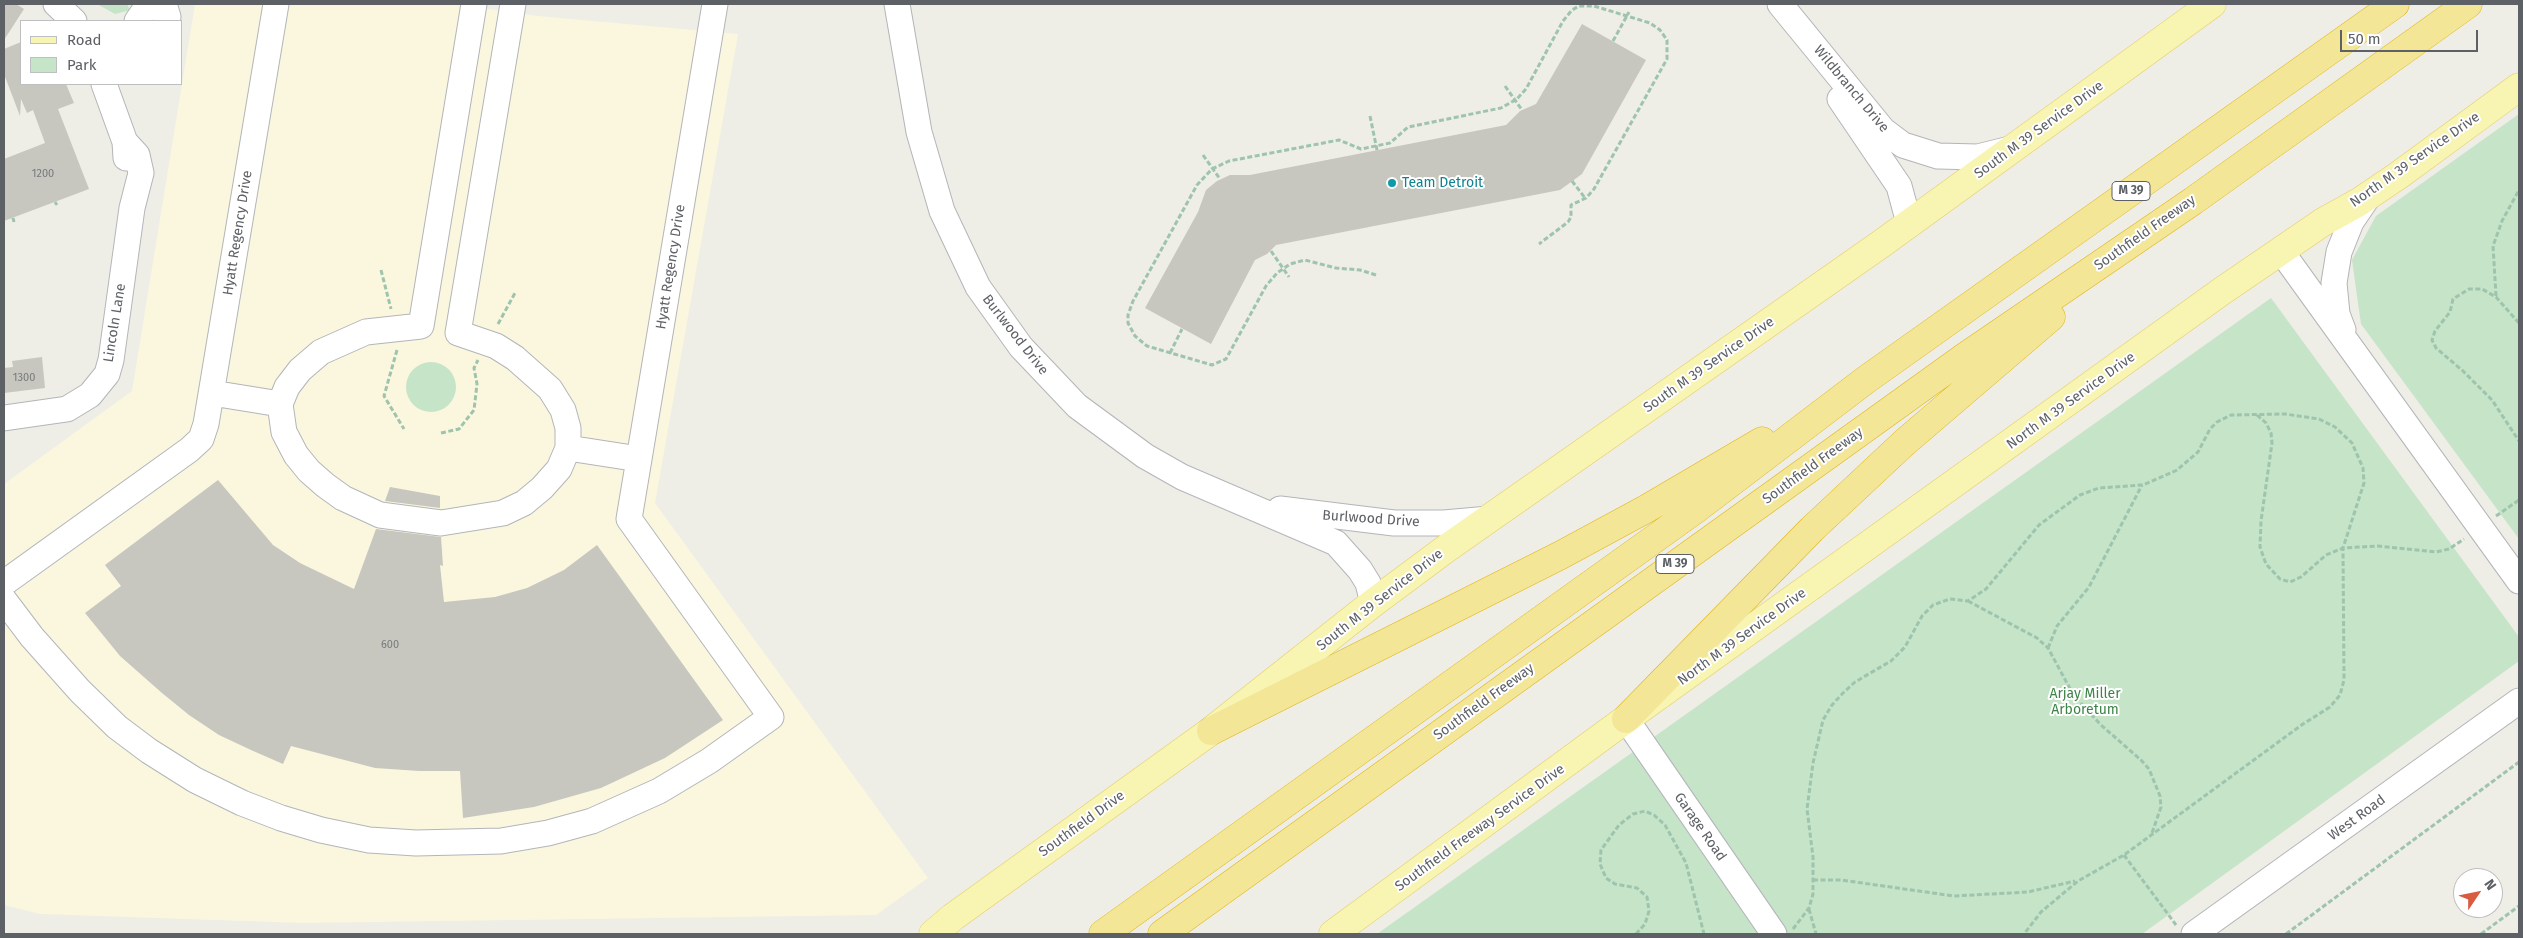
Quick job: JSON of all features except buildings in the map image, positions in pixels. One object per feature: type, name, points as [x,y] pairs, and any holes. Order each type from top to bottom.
[{"type":"highway","name":"M 39","points":[[1103,934],[1696,509],[1867,379],[2395,4]]},
{"type":"highway","name":"Southfield Freeway","points":[[1162,934],[1947,370],[2193,200],[2468,4]]},
{"type":"highway","points":[[1626,719],[1812,529],[1905,442],[1975,380],[2193,200]]},
{"type":"highway","points":[[1211,731],[1420,628],[1613,527],[1867,379]]},
{"type":"main road","name":"South M 39 Service Drive","points":[[1211,731],[1373,603],[1489,519],[1909,224],[2212,4]]},
{"type":"main road","name":"North M 39 Service Drive","points":[[1626,719],[2281,251],[2322,222],[2370,194],[2519,87]]},
{"type":"main road","name":"Southfield Freeway Service Drive","points":[[1333,934],[1626,719]]},
{"type":"main road","name":"Southfield Drive","points":[[916,934],[943,926],[1211,731]]},
{"type":"street","points":[[139,20],[149,4]]},
{"type":"street","points":[[164,4],[168,17],[166,20]]},
{"type":"street","name":"Hyatt Regency Drive","points":[[4,583],[190,450],[201,439],[212,393],[276,4]]},
{"type":"street","points":[[420,326],[474,4]]},
{"type":"street","points":[[458,332],[513,4]]},
{"type":"street","name":"Hyatt Regency Drive","points":[[4,600],[32,637],[80,691],[116,727],[195,780],[242,803],[297,823],[369,840],[460,844],[501,841],[548,833],[592,820],[659,791],[709,761],[771,717],[629,519],[715,4]]},
{"type":"street","name":"Burlwood Drive","points":[[897,4],[918,132],[931,181],[958,249],[996,314],[1049,379],[1110,432],[1145,456],[1182,477],[1253,506],[1336,544],[1360,570],[1368,583],[1373,603]]},
{"type":"street","name":"Wildbranch Drive","points":[[1782,7],[1883,130],[1903,144],[1938,156],[1978,157],[2015,147]]},
{"type":"street","name":"Wildbranch Drive","points":[[1782,7],[1850,115],[1899,186],[1909,224]]},
{"type":"street","name":"Lincoln Lane","points":[[4,418],[67,409],[90,395],[107,374],[111,360],[132,208],[141,173],[137,155],[125,142],[104,85]]},
{"type":"street","points":[[449,154],[487,160]]},
{"type":"street","points":[[2361,364],[2336,314],[2334,283],[2339,252],[2351,222],[2370,194]]},
{"type":"street","points":[[2281,251],[2519,581]]},
{"type":"street","points":[[420,326],[458,332],[496,346],[515,358],[550,389],[562,410],[568,428],[568,448],[559,469],[542,488],[524,503],[503,513],[441,524],[380,515],[343,498],[309,471],[296,455],[284,432],[280,404],[287,387],[300,370],[321,352],[366,332],[420,326]]},
{"type":"street","points":[[212,393],[280,404]]},
{"type":"street","points":[[568,448],[639,459]]},
{"type":"street","name":"Burlwood Drive","points":[[1253,506],[1394,523],[1444,523],[1489,519]]},
{"type":"street","name":"West Road","points":[[2185,930],[2519,701]]},
{"type":"street","name":"Garage Road","points":[[1626,719],[1774,934]]},
{"type":"path","points":[[1376,276],[1360,270],[1336,268],[1305,260],[1283,268],[1266,286],[1226,359],[1212,366],[1147,346],[1135,336],[1128,323],[1129,308],[1197,185],[1212,168],[1228,161],[1339,140],[1361,149],[1376,148],[1390,143],[1408,127],[1494,109],[1515,100],[1526,89],[1563,20],[1572,10],[1588,5],[1628,14],[1650,23],[1660,30],[1667,40],[1667,59],[1600,180],[1585,198],[1571,206],[1571,217],[1568,222],[1539,244]]},
{"type":"path","points":[[1612,41],[1628,14]]},
{"type":"path","points":[[1505,86],[1522,110]]},
{"type":"path","points":[[1370,116],[1376,148]]},
{"type":"path","points":[[1203,155],[1220,179]]},
{"type":"path","points":[[1572,181],[1585,198]]},
{"type":"path","points":[[2496,297],[2493,246],[2502,221],[2519,190]]},
{"type":"path","points":[[1271,251],[1289,277]]},
{"type":"path","points":[[381,270],[392,316]]},
{"type":"path","points":[[2519,323],[2496,297],[2482,289],[2469,288],[2452,299],[2450,312],[2435,330],[2432,340],[2436,348],[2464,371],[2492,400],[2519,441]]},
{"type":"path","points":[[494,331],[515,293]]},
{"type":"path","points":[[1170,353],[1182,329]]},
{"type":"path","points":[[397,348],[397,357],[388,376],[384,396],[404,429]]},
{"type":"path","points":[[441,433],[459,429],[474,410],[477,384],[474,368],[482,352]]},
{"type":"path","points":[[1968,601],[1995,580],[2039,525],[2080,495],[2099,488],[2143,485],[2186,464],[2198,452],[2210,429],[2217,422],[2231,414],[2285,414],[2319,419],[2335,427],[2352,442],[2363,468],[2364,483],[2343,548],[2344,680],[2340,695],[2330,707],[2152,833],[2124,855],[2078,881],[2041,912],[2024,934]]},
{"type":"path","points":[[2257,414],[2266,423],[2271,432],[2272,444],[2261,521],[2260,547],[2266,564],[2280,578],[2290,582],[2301,577],[2326,555],[2343,548],[2378,546],[2436,552],[2449,549],[2519,500]]},
{"type":"path","points":[[2048,648],[2057,626],[2093,581],[2143,485]]},
{"type":"path","points":[[1816,934],[1809,908],[1813,880],[1813,857],[1808,826],[1809,793],[1817,739],[1832,705],[1856,682],[1875,672],[1898,654],[1905,647],[1922,616],[1933,605],[1950,599],[1968,601],[2026,631],[2048,648],[2074,696],[2149,769],[2160,796],[2160,807],[2152,833]]},
{"type":"path","points":[[2286,934],[2519,762]]},
{"type":"path","points":[[1636,934],[1645,924],[1649,911],[1647,896],[1638,888],[1616,884],[1606,878],[1600,864],[1601,850],[1619,825],[1633,814],[1645,812],[1654,815],[1665,824],[1686,863],[1704,934]]},
{"type":"path","points":[[2124,855],[2185,930]]},
{"type":"path","points":[[1813,880],[1841,880],[1954,896],[2028,892],[2078,881]]},
{"type":"path","points":[[2481,934],[2519,906]]},
{"type":"path","points":[[1786,934],[1797,927],[1809,908]]},
{"type":"shaded area","points":[[195,4],[451,4],[538,16],[738,34],[655,503],[928,878],[876,915],[302,923],[40,914],[4,905],[4,484],[132,391]]},
{"type":"green space","points":[[97,4],[127,4],[130,10],[115,14]]},
{"type":"green space","points":[[2519,114],[2519,539],[2361,324],[2352,260],[2376,216]]},
{"type":"green space","name":"Arjay Miller Arboretum","points":[[2271,298],[2519,637],[2519,661],[2142,934],[1377,934]]},
{"type":"green space","points":[[426,362],[436,362],[449,369],[456,382],[456,392],[449,405],[436,412],[426,412],[417,408],[410,401],[406,392],[406,382],[410,373],[417,366]]},
{"type":"place","name":"Team Detroit","points":[[1392,183]]}]
